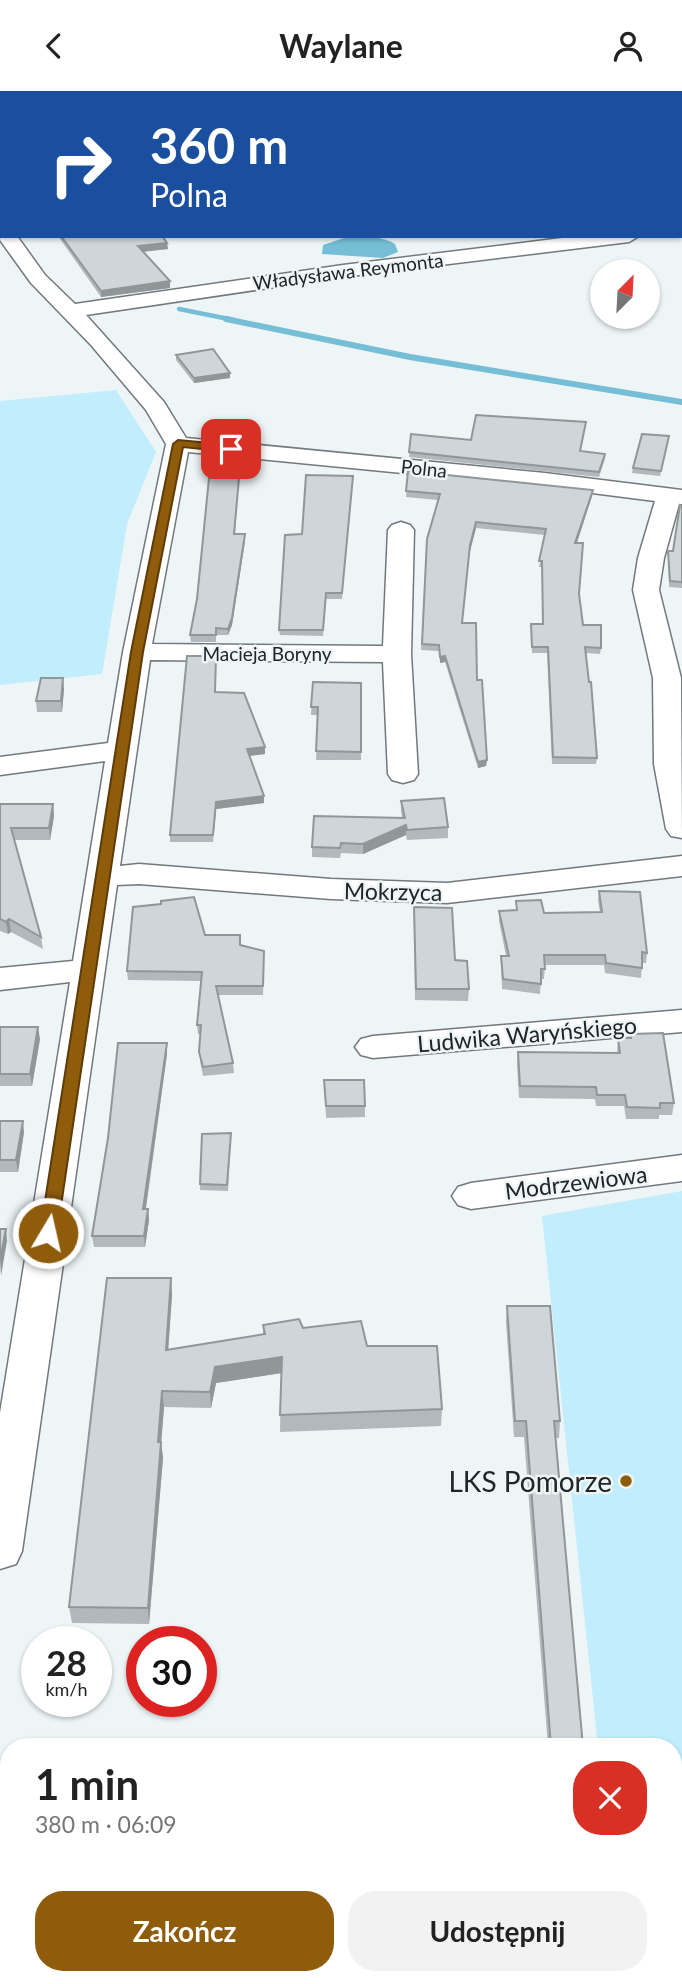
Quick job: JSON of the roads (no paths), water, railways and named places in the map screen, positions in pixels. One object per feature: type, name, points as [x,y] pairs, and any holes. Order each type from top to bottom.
[{"type":"street","points":[[0,1551],[137,652],[178,444],[156,407],[99,340],[38,279],[8,238]]},
{"type":"street","name":"Władysława Reymonta","points":[[68,311],[343,271],[613,238]]},
{"type":"street","name":"Polna","points":[[178,444],[545,479],[676,496]]},
{"type":"street","points":[[676,496],[651,558],[646,590],[667,678],[669,764],[682,829]]},
{"type":"street","points":[[401,530],[397,654],[403,774]]},
{"type":"street","name":"Macieja Boryny","points":[[137,652],[397,654]]},
{"type":"street","points":[[0,765],[123,750]]},
{"type":"street","name":"Mokrzyca","points":[[103,877],[139,874],[331,889],[447,893],[682,866]]},
{"type":"street","points":[[0,979],[89,970]]},
{"type":"street","name":"Ludwika Waryńskiego","points":[[373,1047],[682,1021]]},
{"type":"street","name":"Modrzewiowa","points":[[471,1196],[682,1168]]},
{"type":"waterway","points":[[179,309],[234,320]]},
{"type":"waterway","points":[[226,319],[410,357],[682,402]]},
{"type":"place","name":"LKS Pomorze","points":[[626,1481]]}]
